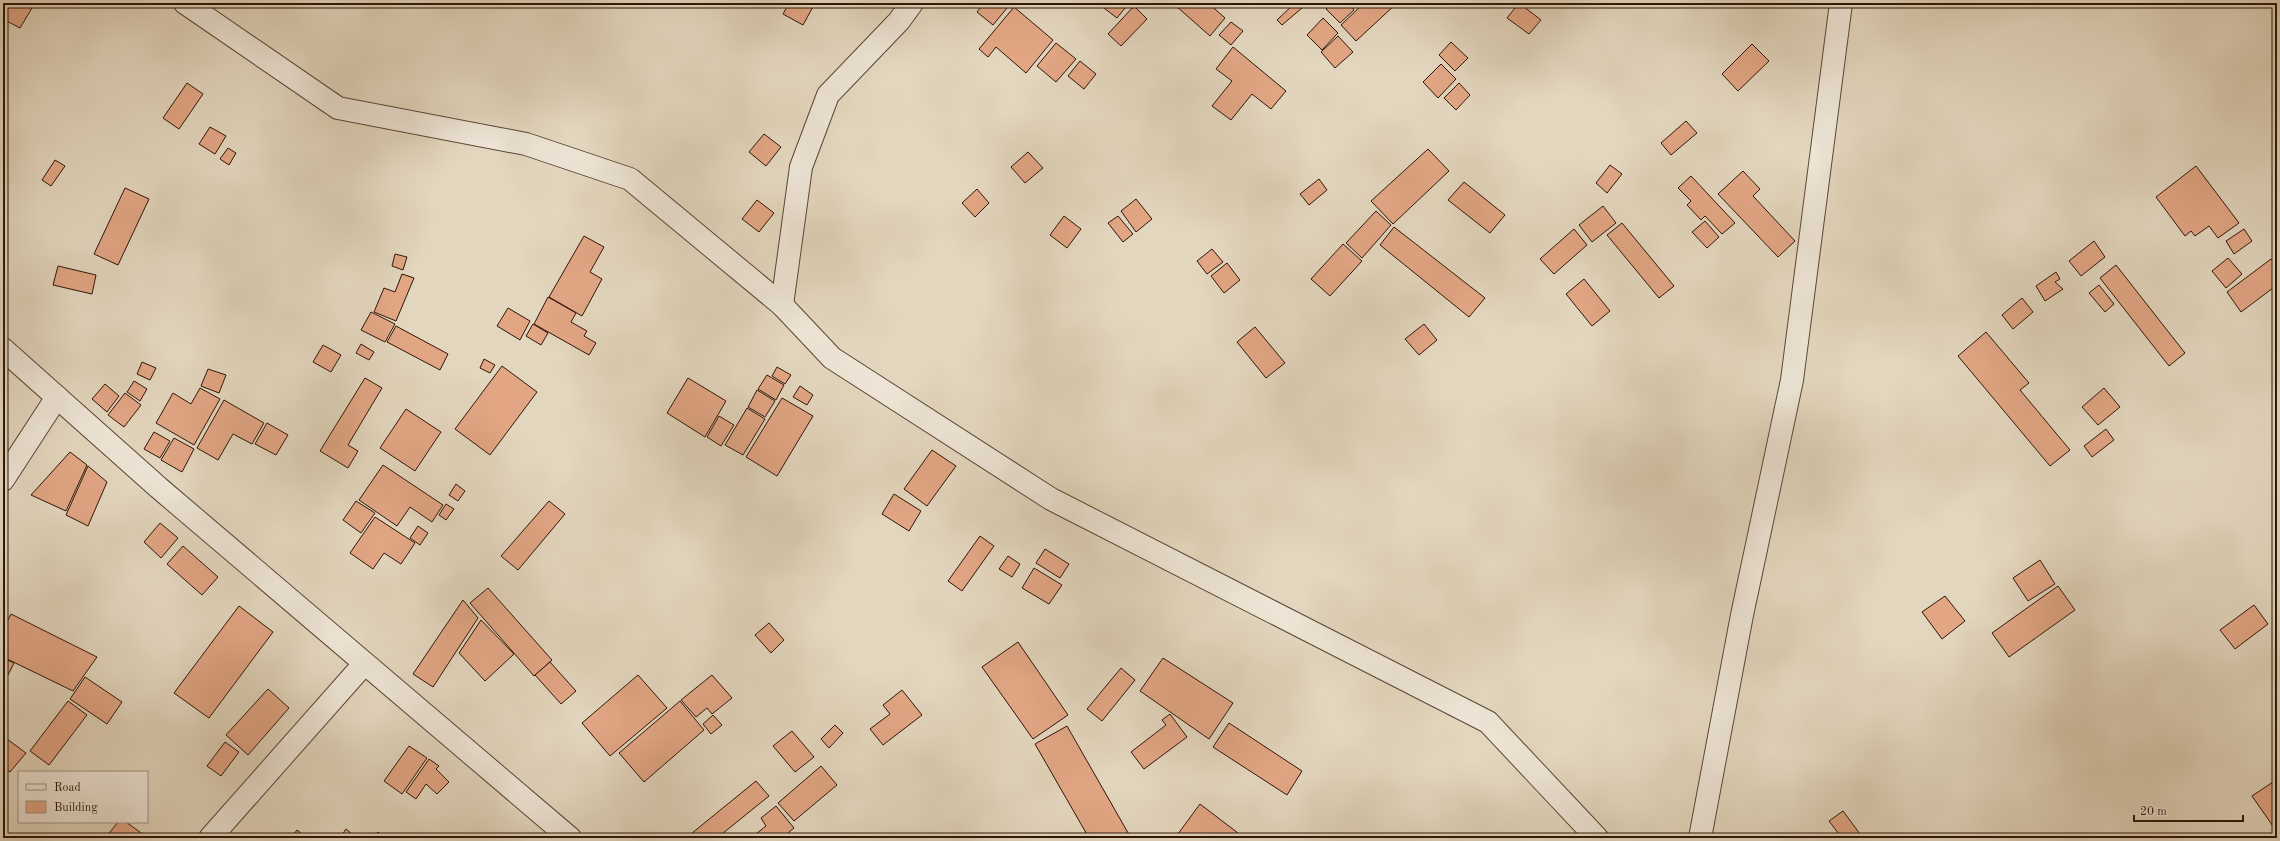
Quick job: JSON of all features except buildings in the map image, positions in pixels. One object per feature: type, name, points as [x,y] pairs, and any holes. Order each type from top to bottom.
[{"type":"street","points":[[185,3],[338,108],[526,144],[630,179],[782,305],[832,358],[1051,499],[1488,722],[1597,838]]},
{"type":"street","points":[[782,305],[801,168],[828,95],[899,21],[912,3]]},
{"type":"street","points":[[1700,838],[1742,615],[1792,380],[1840,3]]},
{"type":"street","points":[[3,349],[159,488],[570,838]]},
{"type":"street","points":[[3,480],[57,398]]},
{"type":"street","points":[[210,838],[364,664]]}]
